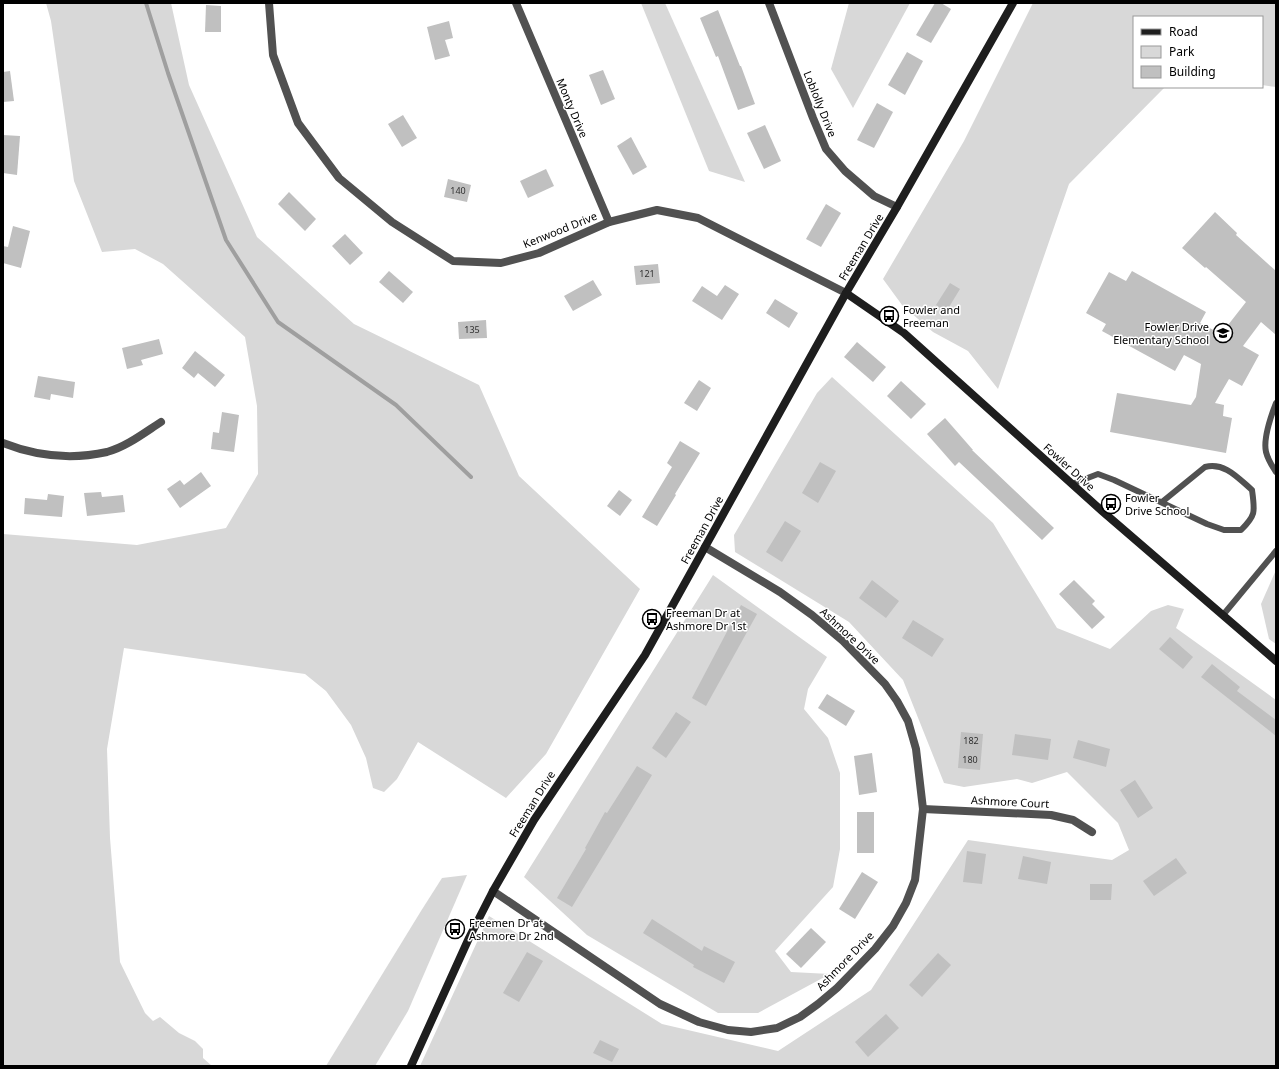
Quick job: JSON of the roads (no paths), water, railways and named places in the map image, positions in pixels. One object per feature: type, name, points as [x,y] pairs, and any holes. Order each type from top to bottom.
[{"type":"street","name":"Kenwood Drive","points":[[269,3],[273,55],[298,123],[339,178],[392,222],[453,261],[501,263],[539,253],[609,222],[657,210],[698,218],[846,293]]},
{"type":"street","name":"Monty Drive","points":[[516,3],[609,222]]},
{"type":"street","name":"Loblolly Drive","points":[[769,3],[826,148],[845,171],[874,196],[897,207]]},
{"type":"street","name":"Freeman Drive","points":[[411,1066],[493,891],[538,813],[645,655],[846,293],[897,207],[1013,3]]},
{"type":"street","name":"Fowler Drive","points":[[846,293],[904,333],[1072,484],[1276,661]]},
{"type":"street","points":[[3,443],[22,450],[48,456],[74,456],[107,452],[132,441],[161,422]]},
{"type":"street","name":"Ashmore Drive","points":[[493,891],[660,1004],[699,1022],[728,1030],[751,1032],[777,1028],[800,1017],[837,988],[875,949],[893,926],[906,903],[915,880],[923,809],[916,749],[908,721],[897,701],[885,684],[843,641],[812,615],[780,592],[705,547]]},
{"type":"street","name":"Ashmore Court","points":[[923,809],[1051,815],[1073,820],[1092,832]]},
{"type":"lane","points":[[1276,403],[1271,416],[1266,441],[1266,452],[1270,464],[1276,472]]},
{"type":"lane","points":[[1072,484],[1098,474],[1162,502],[1207,524],[1224,530],[1240,530],[1251,520],[1254,508],[1252,490],[1231,471],[1214,465],[1205,467],[1162,502]]},
{"type":"lane","points":[[1223,615],[1276,551]]},
{"type":"waterway","points":[[146,3],[168,73],[226,240],[278,322],[396,405],[471,477]]},
{"type":"place","name":"Fowler and Freeman","points":[[889,316]]},
{"type":"place","name":"Fowler Drive Elementary School","points":[[1223,333]]},
{"type":"place","name":"Fowler Drive School","points":[[1111,504]]},
{"type":"place","name":"Freeman Dr at Ashmore Dr 1st","points":[[652,619]]},
{"type":"place","name":"Freemen Dr at Ashmore Dr 2nd","points":[[455,929]]}]
